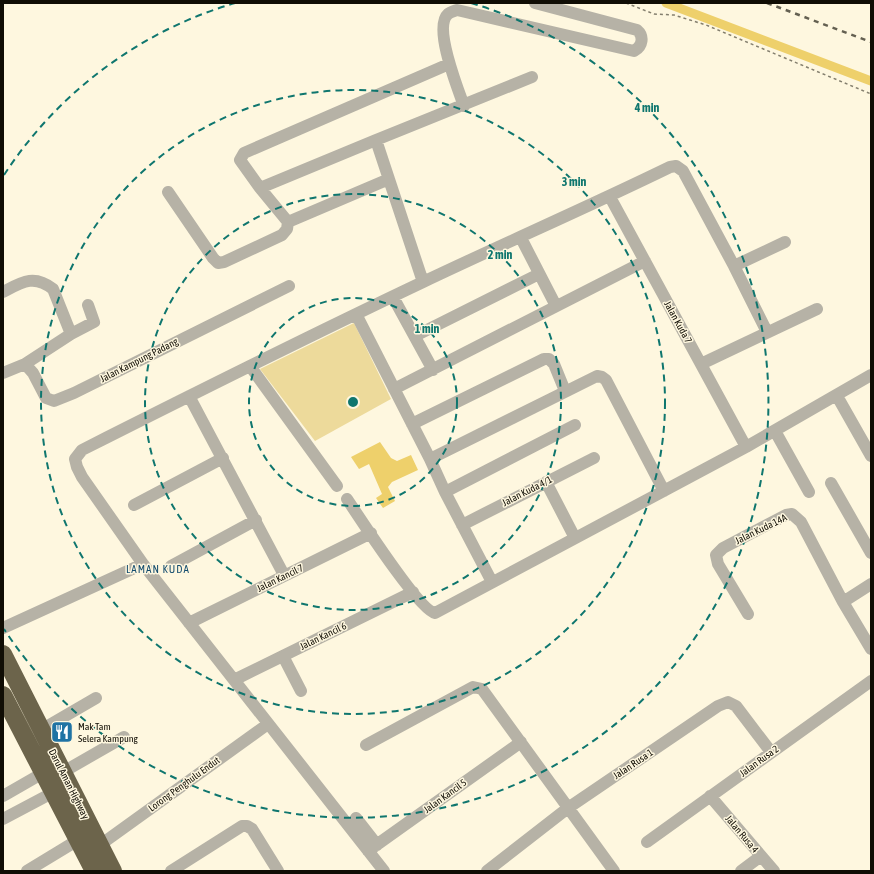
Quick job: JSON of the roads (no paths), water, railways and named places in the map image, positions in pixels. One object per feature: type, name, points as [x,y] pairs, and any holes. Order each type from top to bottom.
[{"type":"highway","name":"Darul Aman Highway","points":[[3,654],[113,871]]},
{"type":"highway","name":"Darul Aman Highway","points":[[3,695],[94,871]]},
{"type":"street","points":[[464,106],[449,64],[444,40],[444,20],[448,14],[461,6],[634,51],[640,46],[642,40],[641,34],[637,30],[535,3]]},
{"type":"street","points":[[168,192],[218,263],[282,235],[287,229],[288,222],[260,188],[240,160],[244,153],[449,64]]},
{"type":"street","points":[[260,188],[532,77]]},
{"type":"street","points":[[376,140],[423,282]]},
{"type":"street","points":[[373,848],[268,724],[143,564],[82,477],[77,467],[75,458],[82,450],[356,314],[610,197],[670,167],[676,166],[683,171],[734,266],[767,332]]},
{"type":"street","points":[[288,222],[389,179]]},
{"type":"street","name":"Jalan Kuda 7","points":[[610,197],[746,447]]},
{"type":"street","points":[[521,238],[556,306]]},
{"type":"street","points":[[734,266],[785,242]]},
{"type":"street","points":[[394,389],[645,261]]},
{"type":"street","points":[[415,336],[539,274]]},
{"type":"street","points":[[3,292],[26,280],[34,280],[49,286],[53,289],[71,334]]},
{"type":"street","name":"Jalan Kampung Padang","points":[[25,364],[33,373],[46,398],[54,401],[74,393],[289,286]]},
{"type":"street","points":[[393,297],[433,370]]},
{"type":"street","points":[[3,373],[25,364],[71,334],[94,322],[88,305]]},
{"type":"street","points":[[701,364],[817,309]]},
{"type":"street","points":[[356,314],[430,459],[444,492],[492,582]]},
{"type":"street","points":[[412,424],[544,359],[549,359],[554,364],[565,391]]},
{"type":"street","points":[[250,366],[337,486]]},
{"type":"street","points":[[346,499],[412,592],[430,612],[435,613],[664,492],[837,396],[871,375]]},
{"type":"street","points":[[430,459],[597,376],[606,380],[664,492]]},
{"type":"street","points":[[190,396],[284,575]]},
{"type":"street","points":[[837,396],[871,456]]},
{"type":"street","points":[[444,492],[575,425]]},
{"type":"street","points":[[775,431],[809,492]]},
{"type":"street","points":[[134,505],[222,458]]},
{"type":"street","name":"Jalan Kuda 4/1","points":[[462,525],[594,458]]},
{"type":"street","points":[[546,482],[575,538]]},
{"type":"street","points":[[831,483],[871,552]]},
{"type":"street","name":"Jalan Kuda 14A","points":[[748,614],[718,564],[716,555],[723,548],[786,515],[792,514],[801,522],[843,602],[871,649]]},
{"type":"street","points":[[170,566],[256,520]]},
{"type":"street","name":"Jalan Kancil 7","points":[[189,623],[371,533]]},
{"type":"street","points":[[3,628],[143,564]]},
{"type":"street","points":[[843,602],[871,584]]},
{"type":"street","name":"Jalan Kancil 6","points":[[234,680],[412,592]]},
{"type":"street","points":[[283,656],[301,691]]},
{"type":"street","name":"Jalan Rusa 2","points":[[647,842],[871,681]]},
{"type":"street","points":[[366,745],[473,687],[478,687],[486,692],[609,869]]},
{"type":"street","points":[[41,730],[96,698]]},
{"type":"street","name":"Jalan Rusa 1","points":[[487,871],[568,808],[718,706],[728,702],[736,706],[771,752]]},
{"type":"street","name":"Lorong Penghulu Endut","points":[[100,845],[268,724]]},
{"type":"street","points":[[63,772],[124,737]]},
{"type":"street","name":"Jalan Kancil 5","points":[[373,848],[521,742]]},
{"type":"street","points":[[3,796],[44,773]]},
{"type":"street","points":[[3,819],[54,792]]},
{"type":"street","name":"Jalan Rusa 4","points":[[710,796],[774,871]]},
{"type":"street","points":[[356,818],[384,871]]},
{"type":"street","points":[[171,871],[242,826],[252,829],[278,871]]},
{"type":"street","points":[[27,871],[78,840]]},
{"type":"street","points":[[741,871],[761,856]]},
{"type":"waterway","points":[[666,3],[871,81]]},
{"type":"railway","points":[[767,3],[871,42]]},
{"type":"place","name":"Mak Tam Selera Kampung","points":[[62,732]]},
{"type":"district","name":"LAMAN KUDA","points":[[158,569]]}]
